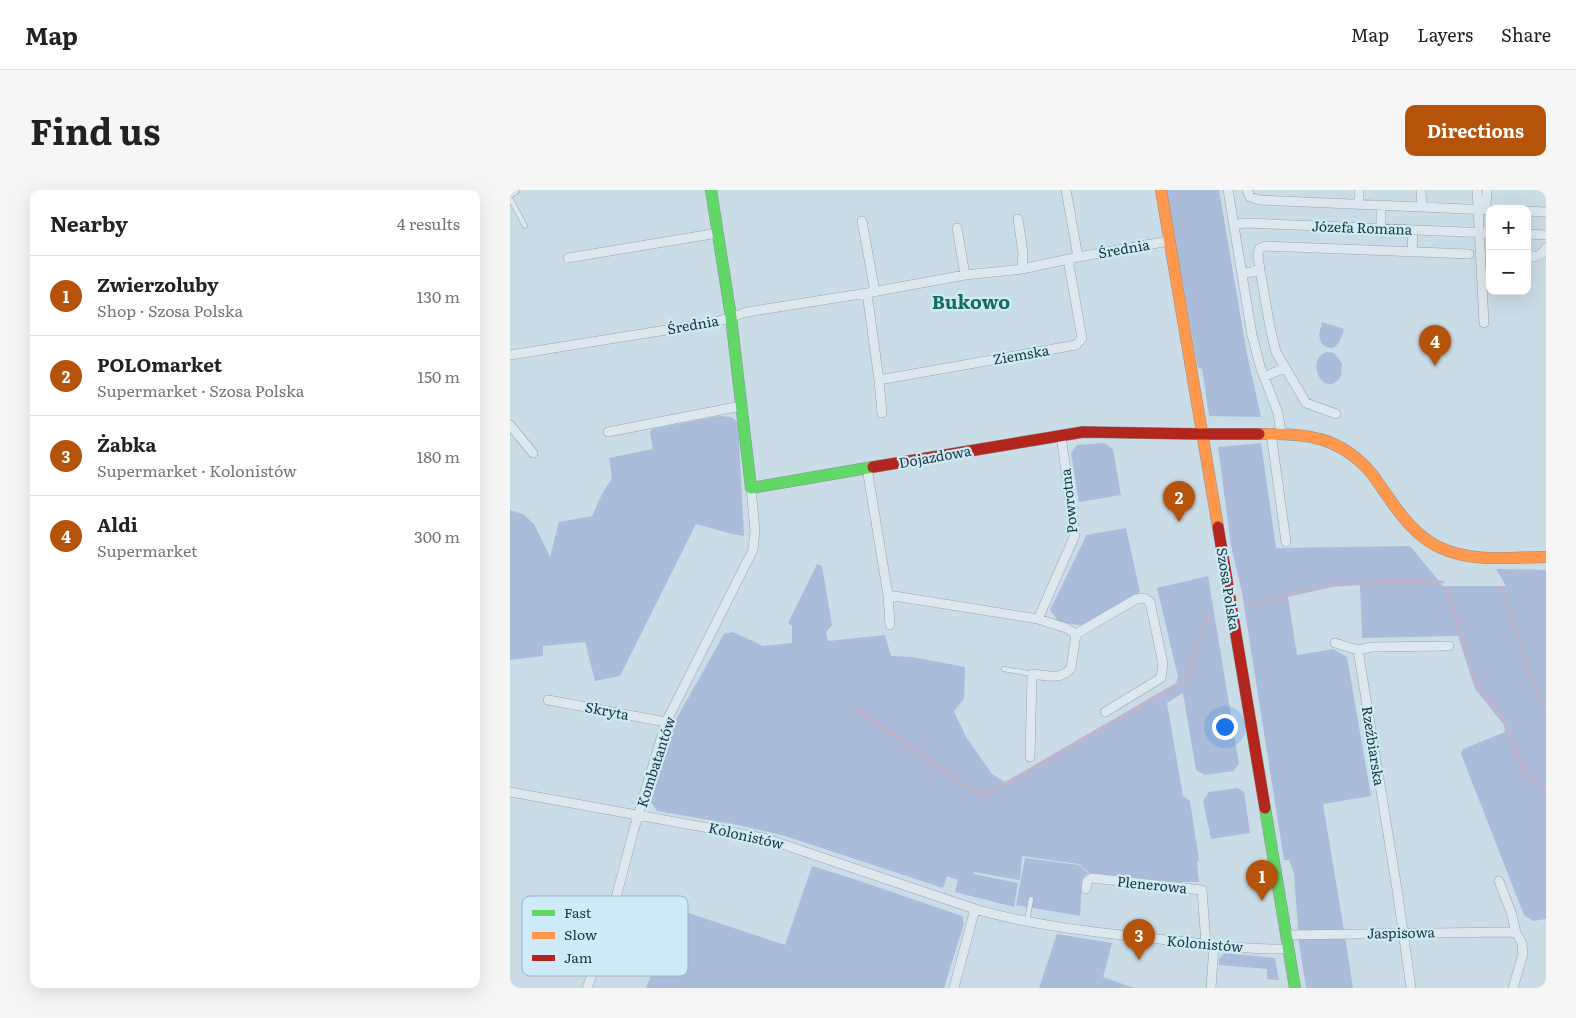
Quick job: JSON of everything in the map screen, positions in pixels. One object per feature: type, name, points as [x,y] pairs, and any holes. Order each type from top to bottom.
[{"type":"street","points":[[510,193],[515,190]]},
{"type":"street","points":[[711,190],[731,317],[750,488]]},
{"type":"street","name":"Średnia","points":[[1066,190],[1078,257]]},
{"type":"street","name":"Szosa Polska","points":[[1161,190],[1295,988]]},
{"type":"street","points":[[1228,190],[1254,346],[1278,413],[1276,433],[1286,542]]},
{"type":"street","points":[[1247,190],[1250,197],[1256,200],[1422,207],[1484,207]]},
{"type":"street","points":[[1359,190],[1360,204]]},
{"type":"street","points":[[1421,190],[1422,207]]},
{"type":"street","points":[[1477,190],[1484,207]]},
{"type":"street","points":[[1484,323],[1480,232],[1487,190]]},
{"type":"street","points":[[1380,228],[1381,205]]},
{"type":"street","points":[[1531,211],[1546,212]]},
{"type":"street","points":[[1018,219],[1023,253],[1022,269]]},
{"type":"street","points":[[862,221],[882,413]]},
{"type":"street","name":"Józefa Romana","points":[[1234,225],[1245,223],[1486,233]]},
{"type":"street","points":[[957,228],[965,275]]},
{"type":"street","points":[[1412,251],[1413,230]]},
{"type":"street","points":[[568,258],[718,233]]},
{"type":"street","points":[[1531,234],[1546,235]]},
{"type":"street","name":"Średnia","points":[[510,355],[716,322],[747,312],[871,293],[965,275],[1022,269],[1169,241]]},
{"type":"street","points":[[1336,414],[1306,403],[1284,368],[1274,346],[1260,270],[1259,248],[1264,246],[1469,254]]},
{"type":"street","points":[[1531,257],[1542,254],[1546,248]]},
{"type":"street","name":"Ziemska","points":[[879,380],[1076,345],[1082,338],[1068,260]]},
{"type":"street","points":[[1242,274],[1260,270]]},
{"type":"street","points":[[1264,377],[1284,368]]},
{"type":"street","points":[[608,432],[742,406]]},
{"type":"street","points":[[510,425],[533,453]]},
{"type":"street","name":"Dojazdowa","points":[[750,488],[1095,432],[1297,433],[1317,437],[1353,455],[1372,473],[1409,525],[1428,541],[1443,550],[1471,557],[1546,557]]},
{"type":"street","name":"Powrotna","points":[[1038,619],[1075,535],[1061,436]]},
{"type":"street","points":[[867,468],[888,595],[890,625]]},
{"type":"street","name":"Kombatantów","points":[[617,896],[638,815],[666,722],[753,550],[755,530],[750,488]]},
{"type":"street","points":[[888,595],[1038,619],[1066,628],[1076,634]]},
{"type":"street","points":[[1030,757],[1032,674],[1059,676],[1068,672],[1076,634],[1136,599],[1144,598],[1150,602],[1163,664],[1161,678],[1105,712]]},
{"type":"street","points":[[1334,643],[1358,650],[1372,647],[1450,646]]},
{"type":"street","name":"Rzeźbiarska","points":[[1358,650],[1411,988]]},
{"type":"street","name":"Skryta","points":[[548,700],[666,722]]},
{"type":"street","name":"Kolonistów","points":[[510,792],[764,838],[975,909],[1027,921],[1108,934],[1210,945],[1273,950],[1289,949]]},
{"type":"street","name":"Plenerowa","points":[[1086,889],[1087,882],[1092,878],[1202,890],[1210,945]]},
{"type":"street","points":[[1499,882],[1512,915],[1516,933],[1522,943],[1523,954],[1513,988]]},
{"type":"street","points":[[954,988],[975,909]]},
{"type":"street","name":"Jaspisowa","points":[[1286,934],[1516,933]]},
{"type":"street","points":[[1210,945],[1211,988]]},
{"type":"street","name":"Kombatantów","points":[[587,988],[592,976]]},
{"type":"lane","points":[[510,198],[525,226]]},
{"type":"lane","points":[[1004,669],[1032,674]]},
{"type":"lane","points":[[1027,921],[1031,899]]},
{"type":"shaded area","points":[[1166,190],[1219,190],[1247,354],[1261,417],[1209,416],[1202,369],[1198,368]]},
{"type":"shaded area","points":[[1322,322],[1344,329],[1339,342],[1334,347],[1326,347],[1321,343],[1319,335]]},
{"type":"shaded area","points":[[1326,352],[1334,353],[1342,363],[1341,376],[1335,383],[1329,384],[1324,382],[1319,377],[1317,371],[1319,357]]},
{"type":"shaded area","points":[[720,416],[731,417],[738,422],[744,536],[696,524],[620,676],[595,681],[585,642],[543,646],[543,656],[510,660],[510,510],[523,514],[534,524],[550,557],[559,522],[592,516],[612,478],[609,458],[653,449],[650,433],[652,429]]},
{"type":"shaded area","points":[[1104,443],[1113,449],[1121,495],[1079,502],[1071,453],[1077,445]]},
{"type":"shaded area","points":[[1261,443],[1276,548],[1410,546],[1443,586],[1506,586],[1496,569],[1546,570],[1546,919],[1533,921],[1524,915],[1461,754],[1463,749],[1505,732],[1504,725],[1475,689],[1458,636],[1362,638],[1360,585],[1332,587],[1288,597],[1297,655],[1333,649],[1347,657],[1371,796],[1323,804],[1353,988],[1306,988],[1299,944],[1294,873],[1289,860],[1284,860],[1242,593],[1231,545],[1218,447]]},
{"type":"shaded area","points":[[1126,528],[1140,592],[1084,626],[1059,622],[1050,610],[1086,535]]},
{"type":"shaded area","points":[[817,564],[822,566],[832,625],[826,632],[828,641],[885,635],[891,656],[912,657],[965,667],[964,699],[954,711],[966,737],[992,774],[1005,782],[1176,683],[1178,677],[1157,588],[1208,576],[1239,764],[1233,771],[1205,775],[1196,770],[1183,693],[1167,703],[1183,796],[1190,801],[1199,860],[1197,862],[1199,882],[1178,882],[1089,873],[1079,864],[1022,856],[1020,880],[974,872],[974,874],[1018,883],[1014,907],[955,892],[958,880],[947,876],[943,888],[785,836],[738,825],[657,811],[651,802],[674,723],[724,634],[733,632],[763,646],[792,643],[792,626],[788,623]]},
{"type":"shaded area","points":[[1237,788],[1244,792],[1250,833],[1211,839],[1203,801],[1209,792]]},
{"type":"shaded area","points":[[1025,858],[1079,865],[1088,873],[1082,878],[1080,916],[1016,905]]},
{"type":"shaded area","points":[[812,866],[962,916],[964,923],[944,988],[646,988],[651,976],[688,976],[688,913],[785,945]]},
{"type":"shaded area","points":[[1057,934],[1112,943],[1103,977],[1134,988],[1039,988]]},
{"type":"shaded area","points":[[1224,953],[1274,958],[1279,980],[1267,979],[1267,969],[1219,965],[1219,959]]},
{"type":"waterway","points":[[1248,607],[1299,592],[1344,583],[1443,582]]},
{"type":"waterway","points":[[1446,587],[1478,687],[1508,724]]},
{"type":"waterway","points":[[1501,587],[1531,679],[1546,709]]},
{"type":"waterway","points":[[854,707],[979,796],[1007,783],[1187,678],[1203,628],[1210,616]]},
{"type":"waterway","points":[[1508,730],[1524,771],[1546,789]]},
{"type":"traffic: fast","points":[[711,190],[731,317],[751,488],[873,467]]},
{"type":"traffic: fast","points":[[1265,808],[1295,988]]},
{"type":"traffic: slow","points":[[1161,190],[1218,527]]},
{"type":"traffic: slow","points":[[1259,434],[1292,434],[1321,439],[1335,444],[1360,461],[1411,526],[1434,545],[1466,556],[1546,557]]},
{"type":"traffic: jam","points":[[873,467],[1083,432],[1259,434]]},
{"type":"traffic: jam","points":[[1218,527],[1265,808]]},
{"type":"place","name":"Aldi","points":[[1435,366]]},
{"type":"place","name":"POLOmarket","points":[[1179,522]]},
{"type":"place","name":"Zwierzoluby","points":[[1262,901]]},
{"type":"place","name":"Żabka","points":[[1139,960]]},
{"type":"district","name":"Bukowo","points":[[971,302]]}]
